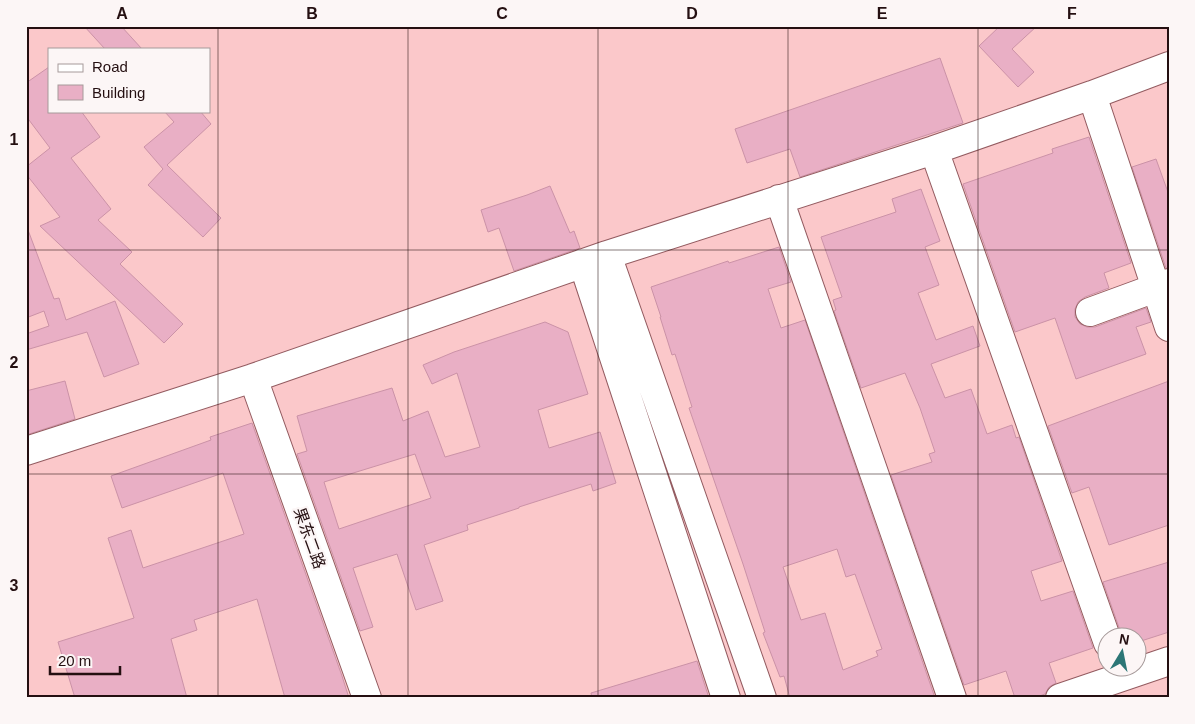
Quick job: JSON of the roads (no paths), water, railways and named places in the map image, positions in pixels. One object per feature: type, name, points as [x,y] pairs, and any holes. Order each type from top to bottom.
[{"type":"street","points":[[26,451],[253,378],[595,259],[934,150],[1169,66]]},
{"type":"street","points":[[1092,95],[1162,286],[1169,327]]},
{"type":"street","points":[[934,150],[1102,626]]},
{"type":"street","points":[[779,199],[952,698]]},
{"type":"street","points":[[595,259],[726,698]]},
{"type":"street","points":[[595,259],[762,698]]},
{"type":"street","points":[[1090,312],[1162,286]]},
{"type":"street","name":"果东二路","points":[[253,378],[367,698]]},
{"type":"street","points":[[1060,698],[1121,681],[1169,661]]}]
